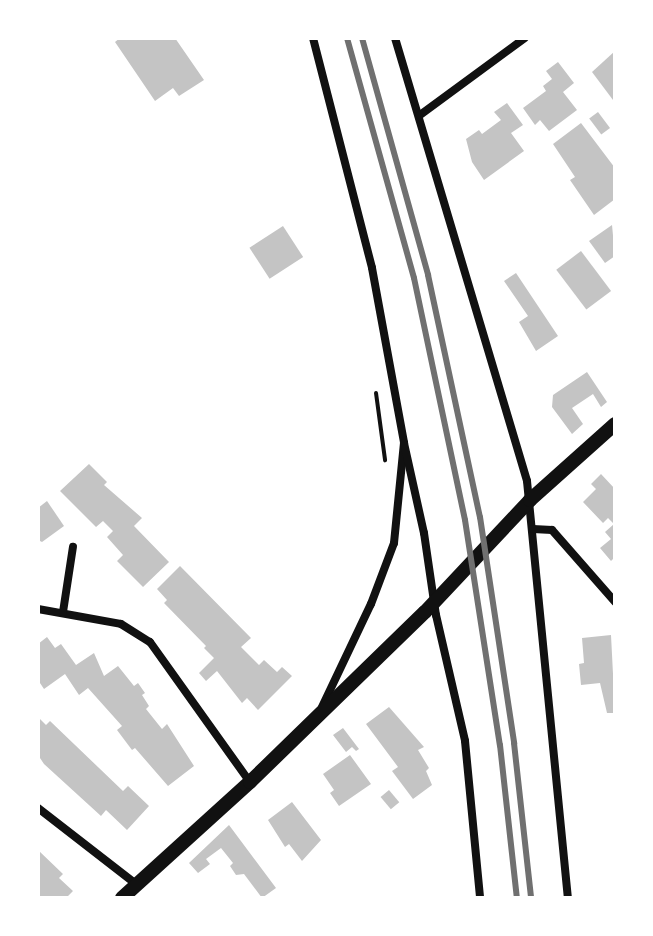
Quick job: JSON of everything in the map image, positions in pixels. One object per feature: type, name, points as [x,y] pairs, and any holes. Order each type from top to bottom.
[{"type":"street","points":[[313,38],[372,268],[435,601],[465,741],[480,898]]},
{"type":"street","points":[[395,38],[525,471],[568,898]]},
{"type":"street","points":[[420,115],[525,38]]},
{"type":"street","points":[[122,898],[250,782],[435,601],[530,500],[615,424]]},
{"type":"street","points":[[319,715],[371,604],[394,543],[404,443]]},
{"type":"street","points":[[533,529],[552,530],[615,602]]},
{"type":"street","points":[[63,612],[73,547]]},
{"type":"street","points":[[38,609],[121,624],[150,642],[250,782]]},
{"type":"street","points":[[38,808],[136,884]]},
{"type":"path","points":[[375,386],[386,464]]},
{"type":"building","points":[[120,38],[175,38],[204,80],[179,96],[173,88],[155,101],[115,42]]},
{"type":"building","points":[[615,51],[615,98],[613,100],[592,72]]},
{"type":"building","points":[[558,62],[574,83],[563,92],[577,110],[549,131],[540,120],[535,125],[523,108],[546,91],[543,86],[552,79],[546,71]]},
{"type":"building","points":[[507,103],[523,125],[511,133],[524,151],[484,180],[472,162],[466,139],[479,130],[482,134],[501,120],[494,112]]},
{"type":"building","points":[[598,112],[610,128],[601,135],[589,119]]},
{"type":"building","points":[[581,123],[615,168],[615,199],[594,215],[570,180],[575,177],[553,144]]},
{"type":"building","points":[[612,225],[615,256],[605,263],[589,241]]},
{"type":"building","points":[[283,226],[303,257],[270,279],[249,248]]},
{"type":"building","points":[[581,251],[611,291],[586,310],[556,270]]},
{"type":"building","points":[[516,273],[558,336],[536,351],[519,322],[528,316],[504,281]]},
{"type":"building","points":[[587,372],[607,402],[601,407],[593,394],[572,408],[583,424],[572,434],[552,407],[553,395]]},
{"type":"building","points":[[89,464],[107,482],[104,485],[142,518],[134,526],[169,562],[143,587],[117,561],[123,555],[107,537],[113,531],[103,521],[96,527],[60,491]]},
{"type":"building","points":[[601,474],[615,489],[615,557],[611,561],[600,548],[611,539],[605,532],[614,524],[608,518],[603,523],[583,502],[596,489],[591,484]]},
{"type":"building","points":[[47,501],[64,526],[42,542],[38,540],[38,508]]},
{"type":"building","points":[[180,566],[251,638],[241,647],[259,665],[264,660],[277,672],[282,667],[292,676],[258,710],[247,698],[242,703],[217,671],[206,681],[199,673],[214,658],[164,603],[167,600],[157,589]]},
{"type":"building","points":[[611,635],[615,713],[607,713],[600,683],[581,685],[579,664],[584,663],[582,638]]},
{"type":"building","points":[[47,637],[55,648],[61,644],[76,665],[94,653],[104,676],[118,666],[134,686],[138,683],[149,706],[146,709],[162,729],[167,724],[194,766],[168,786],[135,748],[132,750],[117,730],[122,726],[88,688],[79,695],[65,674],[44,689],[38,680],[38,644]]},
{"type":"building","points":[[389,707],[424,747],[418,750],[429,768],[426,771],[432,785],[413,799],[392,771],[398,767],[366,724]]},
{"type":"building","points":[[38,717],[46,725],[50,721],[123,791],[128,786],[149,806],[127,830],[106,810],[101,816],[44,764],[38,755]]},
{"type":"building","points":[[343,728],[359,749],[356,751],[352,747],[346,752],[333,735]]},
{"type":"building","points":[[350,755],[371,784],[339,806],[330,793],[334,790],[323,774]]},
{"type":"building","points":[[389,790],[399,802],[391,809],[381,797]]},
{"type":"building","points":[[292,802],[321,840],[302,861],[289,844],[285,847],[268,820]]},
{"type":"building","points":[[229,825],[276,888],[262,898],[244,874],[236,875],[230,866],[233,863],[221,848],[206,859],[210,864],[198,873],[189,863]]},
{"type":"building","points":[[38,850],[63,874],[59,878],[73,891],[66,898],[38,898]]},
{"type":"railway","points":[[347,38],[414,278],[465,520],[500,745],[517,898]]},
{"type":"railway","points":[[362,38],[428,275],[480,517],[514,743],[531,898]]}]
